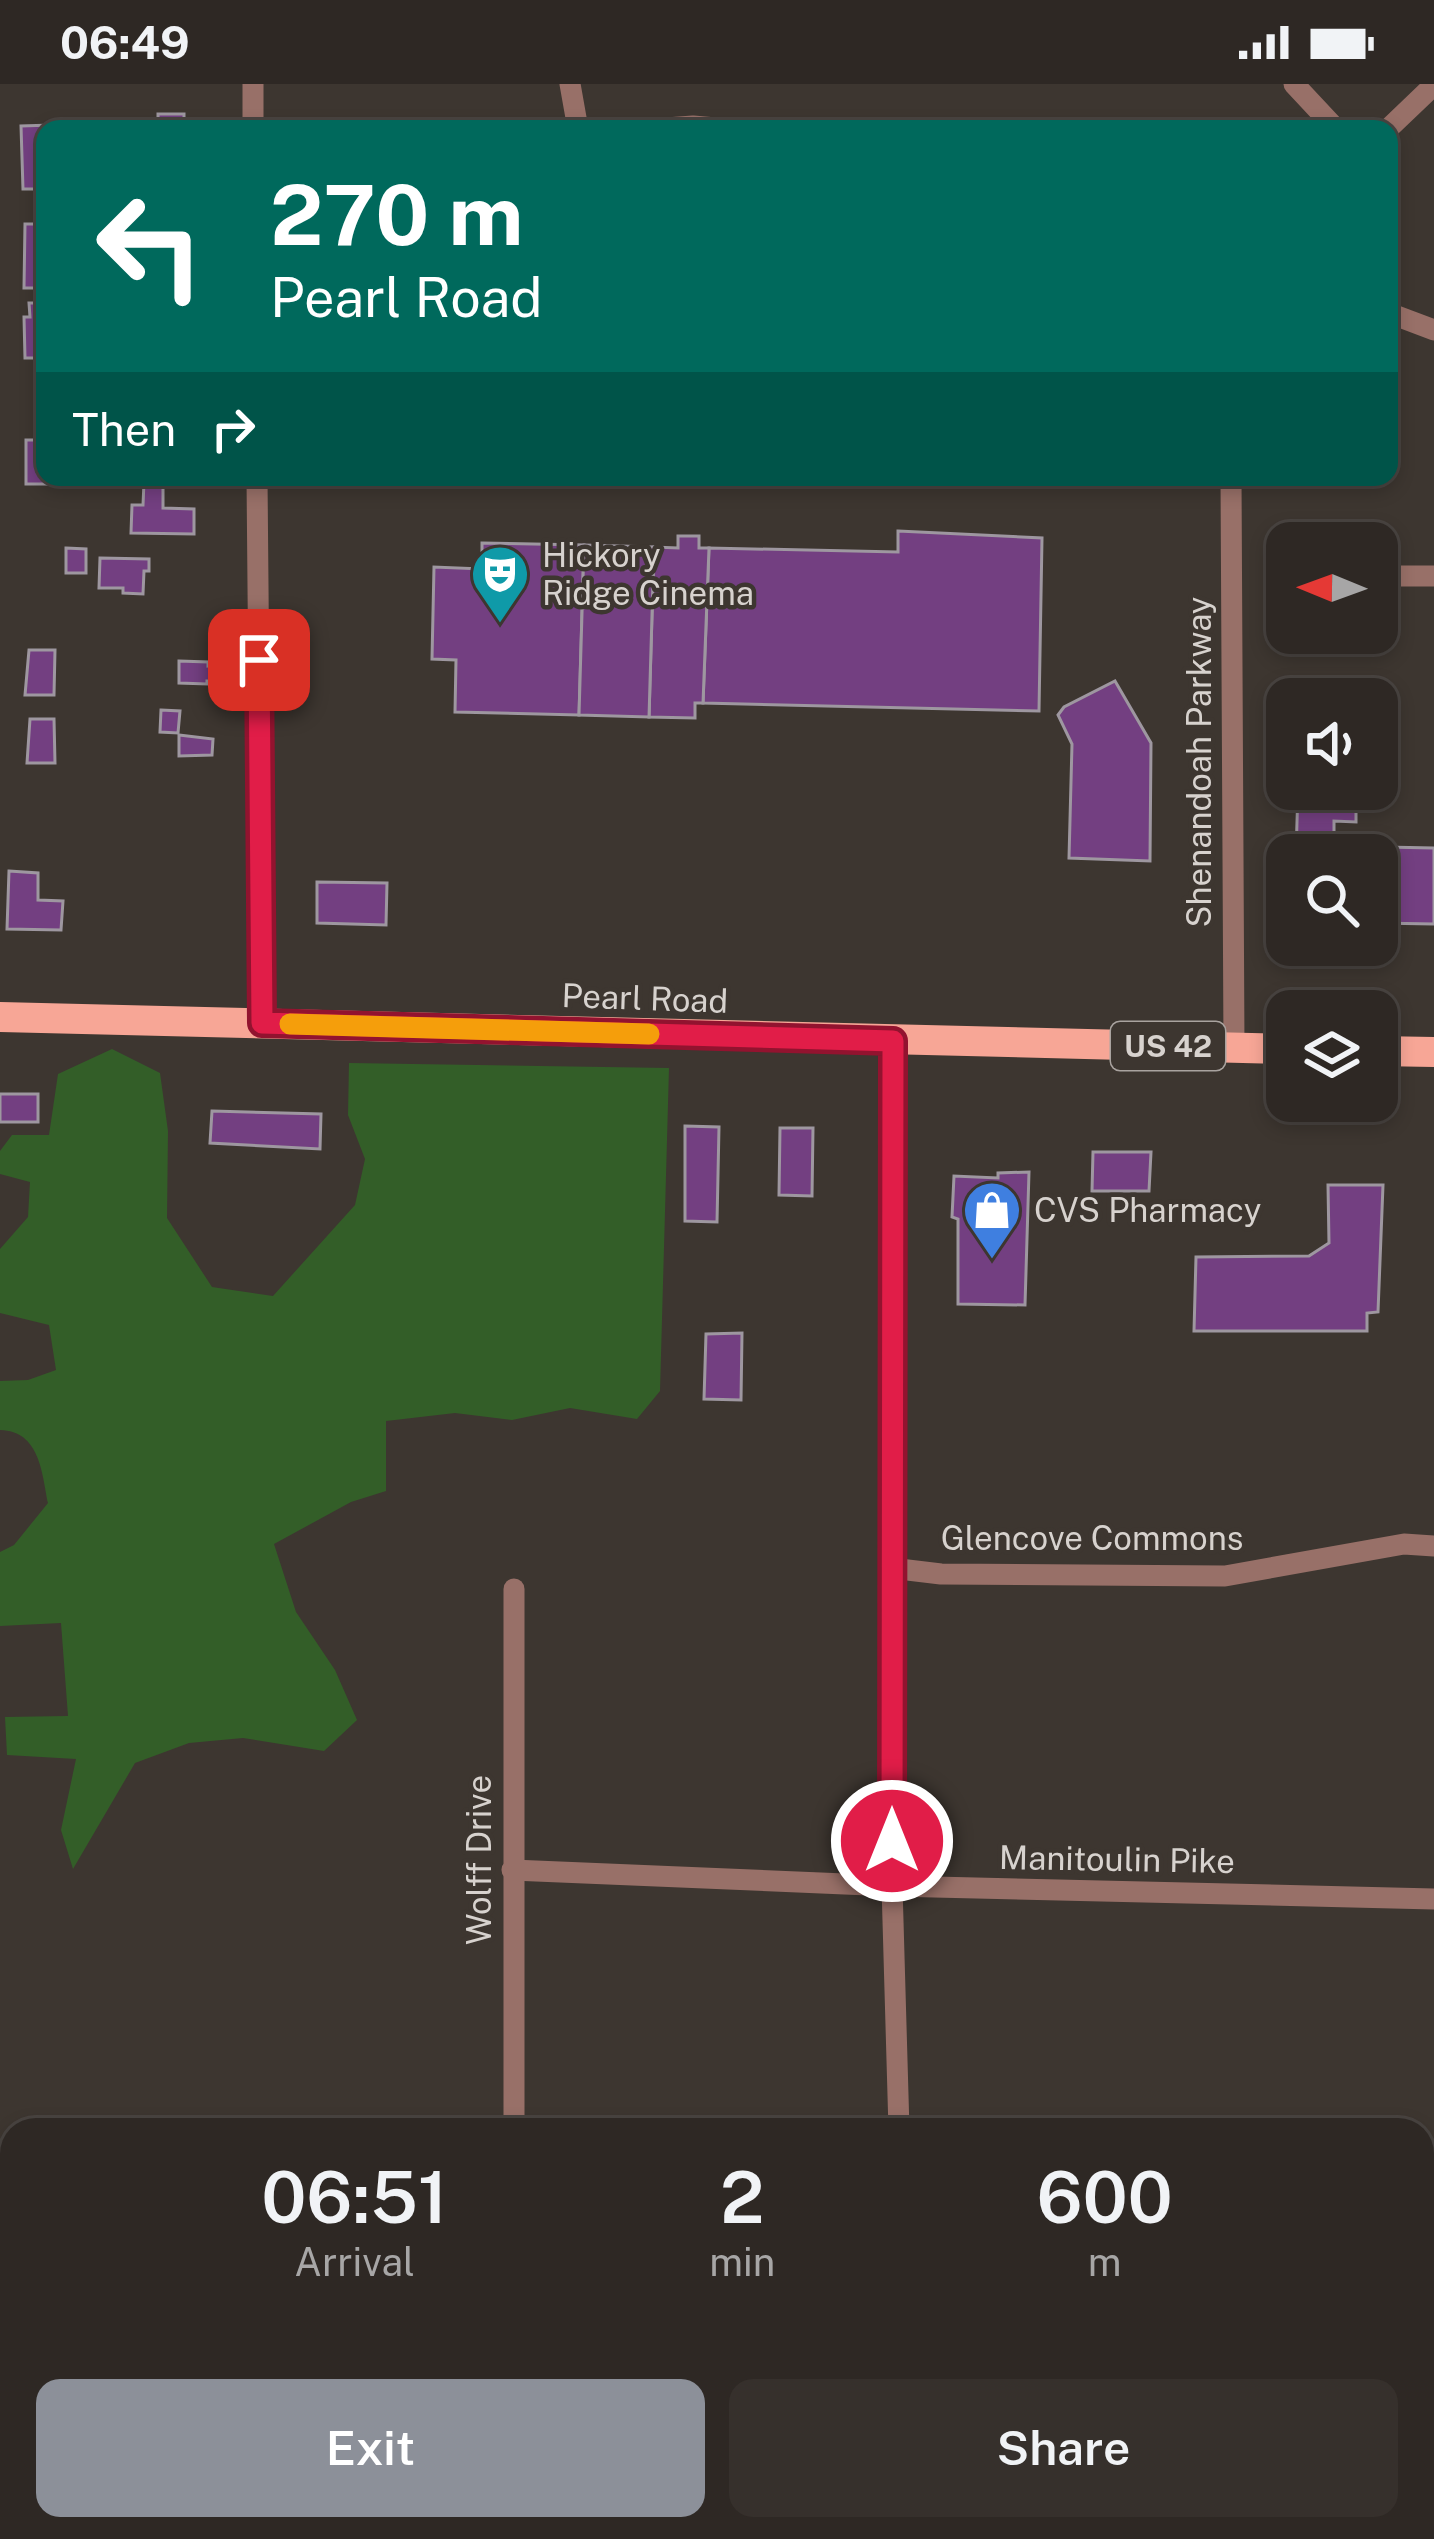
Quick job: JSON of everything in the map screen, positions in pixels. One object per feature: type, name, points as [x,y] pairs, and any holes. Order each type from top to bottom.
[{"type":"main road","name":"Pearl Road","points":[[0,1017],[1266,1049]]},
{"type":"main road","points":[[1398,1051],[1434,1052]]},
{"type":"street","points":[[253,84],[253,120]]},
{"type":"street","points":[[570,84],[576,120]]},
{"type":"street","points":[[1294,84],[1328,120]]},
{"type":"street","points":[[1397,120],[1434,85]]},
{"type":"street","points":[[1398,317],[1434,330]]},
{"type":"street","points":[[256,486],[262,1023]]},
{"type":"street","name":"Shenandoah Parkway","points":[[1231,486],[1234,1048]]},
{"type":"street","points":[[1398,576],[1434,576]]},
{"type":"street","points":[[893,1041],[892,1886],[898,2118]]},
{"type":"street","name":"Glencove Commons","points":[[891,1568],[941,1574],[1225,1576],[1404,1544],[1434,1546]]},
{"type":"street","name":"Wolff Drive","points":[[514,1589],[514,2118]]},
{"type":"street","name":"Manitoulin Pike","points":[[512,1870],[892,1886],[1434,1899]]},
{"type":"green space","points":[[112,1049],[160,1073],[168,1131],[167,1218],[212,1287],[273,1296],[355,1205],[365,1159],[348,1115],[349,1063],[669,1068],[660,1391],[637,1419],[570,1408],[512,1420],[455,1413],[386,1421],[386,1491],[351,1502],[274,1544],[296,1612],[335,1670],[357,1720],[324,1751],[243,1738],[189,1743],[135,1763],[73,1869],[61,1830],[76,1759],[7,1755],[5,1717],[68,1716],[61,1623],[0,1626],[0,1552],[14,1545],[48,1503],[31,1446],[13,1432],[0,1430],[0,1381],[28,1380],[56,1370],[49,1325],[0,1313],[0,1249],[28,1217],[30,1182],[0,1174],[0,1151],[12,1135],[49,1135],[58,1074]]},
{"type":"building","points":[[158,114],[184,114],[184,120],[158,120]]},
{"type":"building","points":[[21,126],[36,126],[36,189],[23,189]]},
{"type":"building","points":[[25,224],[36,224],[36,288],[24,288]]},
{"type":"building","points":[[29,303],[36,303],[36,358],[25,358],[24,317],[30,317]]},
{"type":"building","points":[[26,440],[36,440],[36,484],[26,484]]},
{"type":"building","points":[[144,486],[163,486],[163,508],[194,509],[194,534],[131,533],[132,505],[143,505]]},
{"type":"building","points":[[898,531],[1042,538],[1039,711],[703,703],[709,548],[898,552]]},
{"type":"building","points":[[678,536],[699,536],[699,548],[709,548],[703,703],[695,703],[695,718],[649,717],[654,547],[678,548]]},
{"type":"building","points":[[482,543],[584,545],[579,715],[455,712],[456,660],[432,659],[434,567],[482,569]]},
{"type":"building","points":[[584,545],[654,547],[649,717],[579,715]]},
{"type":"building","points":[[66,548],[86,549],[86,573],[66,573]]},
{"type":"building","points":[[100,558],[149,559],[143,594],[99,588]]},
{"type":"building","points":[[29,650],[55,650],[54,695],[25,695]]},
{"type":"building","points":[[179,661],[214,665],[213,681],[179,683]]},
{"type":"building","points":[[1115,681],[1151,743],[1150,861],[1069,858],[1072,744],[1058,715],[1064,707]]},
{"type":"building","points":[[161,710],[180,711],[178,733],[160,732]]},
{"type":"building","points":[[30,719],[54,719],[55,763],[27,763]]},
{"type":"building","points":[[179,735],[213,739],[212,755],[179,756]]},
{"type":"building","points":[[1297,810],[1356,810],[1356,822],[1334,821],[1334,834],[1297,834]]},
{"type":"building","points":[[1398,847],[1434,848],[1434,924],[1398,923]]},
{"type":"building","points":[[9,871],[38,873],[38,900],[63,901],[61,930],[7,929]]},
{"type":"building","points":[[317,882],[387,883],[386,925],[317,923]]},
{"type":"building","points":[[0,1094],[38,1094],[38,1122],[0,1122]]},
{"type":"building","points":[[212,1111],[321,1114],[320,1149],[210,1143]]},
{"type":"building","points":[[685,1126],[719,1127],[717,1222],[685,1221]]},
{"type":"building","points":[[780,1128],[813,1128],[812,1196],[779,1195]]},
{"type":"building","points":[[1093,1152],[1151,1152],[1149,1191],[1092,1191]]},
{"type":"building","name":"CVS Pharmacy","points":[[1029,1172],[1025,1305],[958,1304],[954,1176],[998,1178],[998,1173]]},
{"type":"building","points":[[1328,1185],[1383,1185],[1378,1312],[1367,1313],[1367,1331],[1194,1331],[1196,1257],[1309,1256],[1329,1243]]},
{"type":"building","points":[[742,1333],[741,1400],[704,1399],[706,1334]]},
{"type":"slow traffic","points":[[290,1024],[649,1034]]},
{"type":"place","name":"Hickory Ridge Cinema","points":[[500,625]]},
{"type":"place","name":"CVS Pharmacy","points":[[992,1261]]},
{"type":"route","points":[[259,660],[262,1023],[893,1041],[892,1841]]}]
